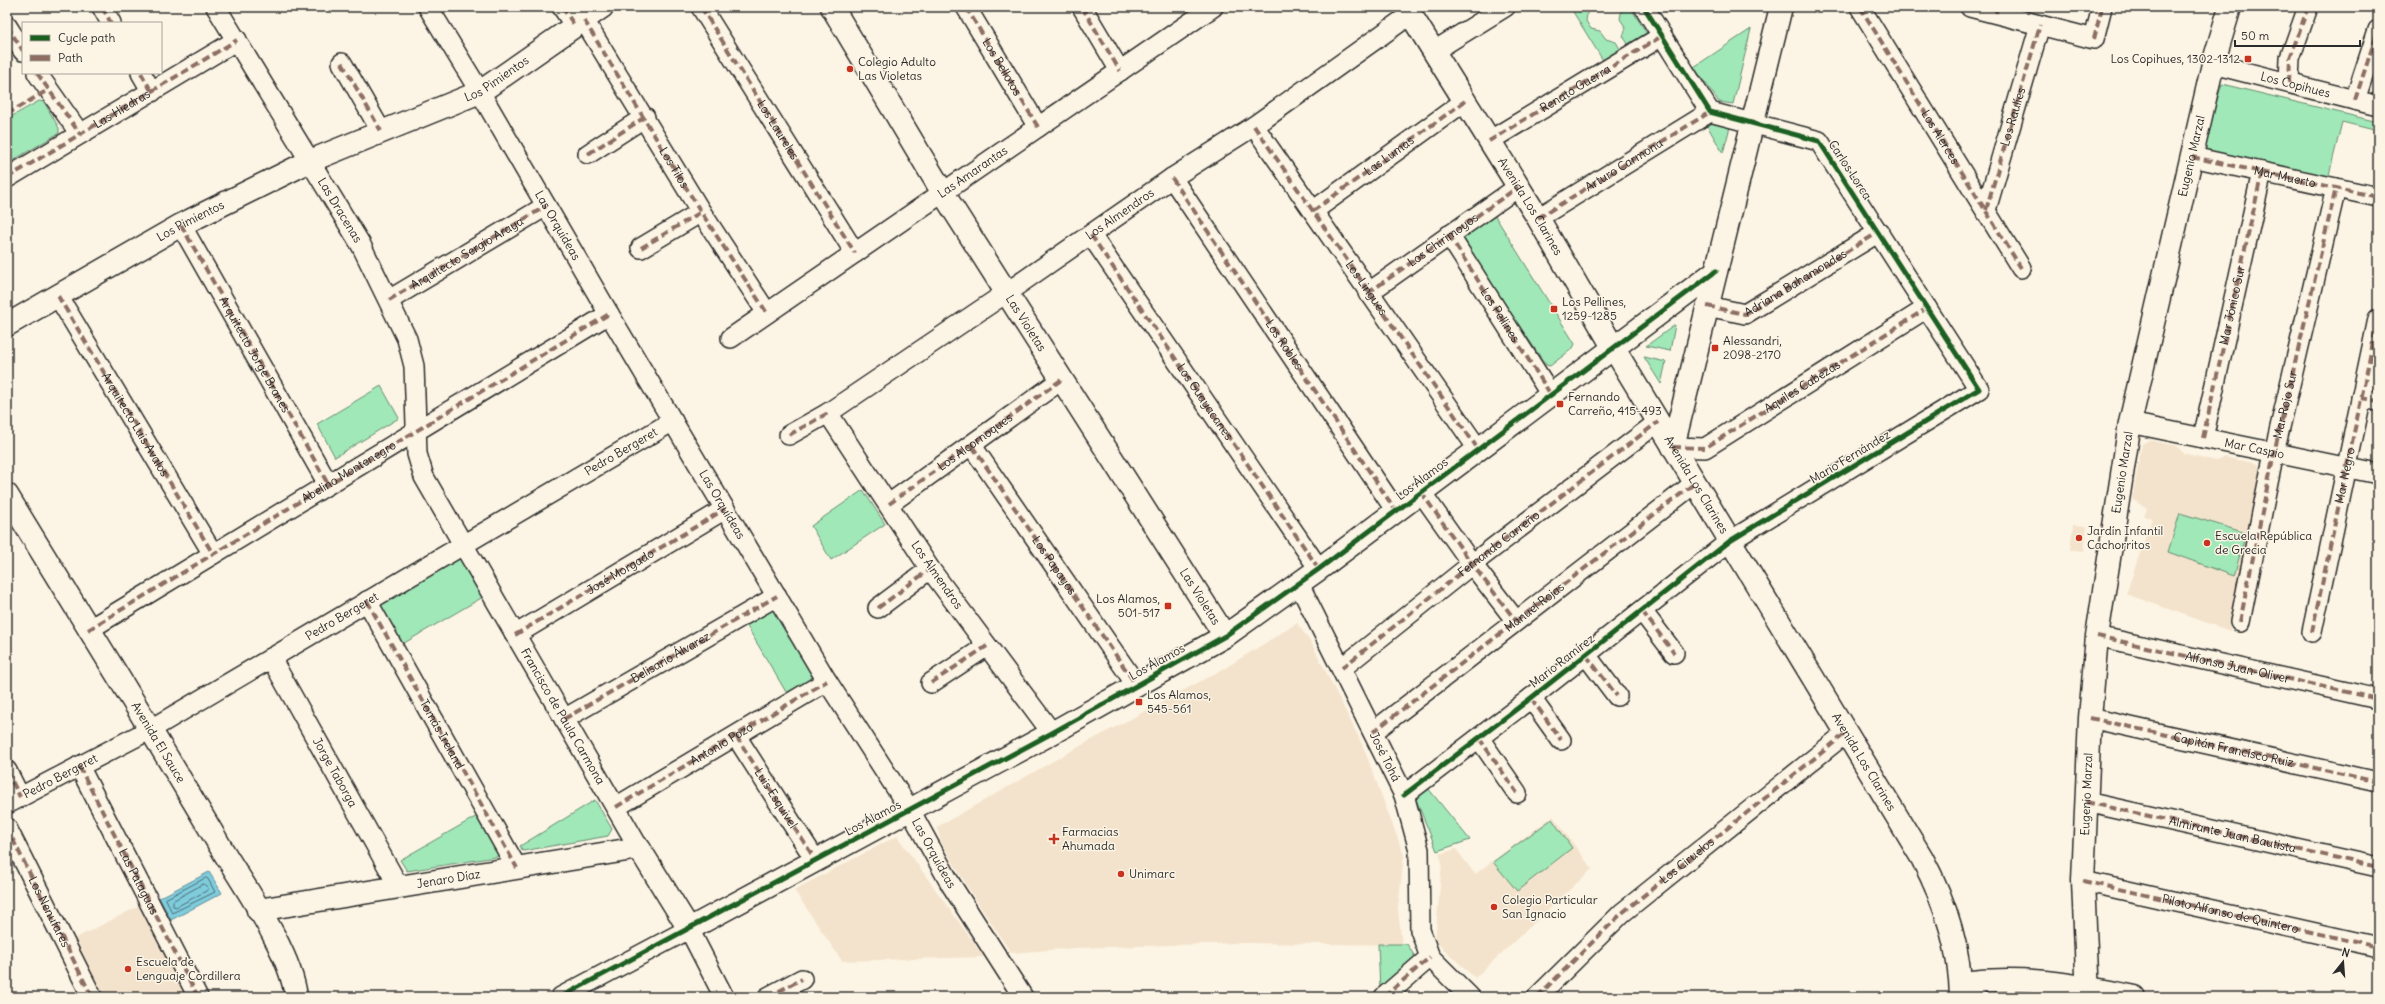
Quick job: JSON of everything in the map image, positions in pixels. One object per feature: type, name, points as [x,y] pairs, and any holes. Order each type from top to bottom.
[{"type":"main road","name":"Los Pimientos","points":[[7,325],[181,226],[310,161],[480,92],[602,7]]},
{"type":"main road","name":"Las Violetas","points":[[832,7],[942,193],[1225,636]]},
{"type":"main road","points":[[1673,447],[1781,7]]},
{"type":"main road","name":"Eugenio Marzal","points":[[2087,992],[2083,881],[2090,718],[2097,636],[2130,423],[2213,64],[2230,7]]},
{"type":"main road","name":"Avenida Los Clarines","points":[[1409,10],[1538,218],[1613,347],[1933,878],[1949,920],[1961,990]]},
{"type":"main road","name":"Los Álamos","points":[[689,929],[1052,733],[1225,636],[1299,584],[1716,271]]},
{"type":"main road","name":"Avenida El Sauce","points":[[7,495],[88,630],[151,729],[258,910],[287,963],[296,997]]},
{"type":"main road","name":"Jenaro Díaz","points":[[258,910],[639,848]]},
{"type":"main road","name":"Francisco de Paula Carmona","points":[[639,848],[689,929]]},
{"type":"main road","points":[[1961,990],[2000,980],[2034,979],[2087,992],[2135,997]]},
{"type":"street","points":[[102,7],[110,22]]},
{"type":"street","name":"Las Dracenas","points":[[216,7],[361,245],[389,300],[407,339],[414,366],[415,431]]},
{"type":"street","name":"Las Orquídeas","points":[[428,7],[480,92],[609,314],[827,681],[910,810],[950,883],[1023,997]]},
{"type":"street","name":"Los Tilos","points":[[562,7],[580,23],[645,117],[701,212],[768,313]]},
{"type":"street","name":"Los Laureles","points":[[701,7],[855,253]]},
{"type":"street","name":"Los Bellotos","points":[[966,7],[1038,127]]},
{"type":"street","points":[[1082,7],[1120,71]]},
{"type":"street","points":[[1434,51],[1505,7]]},
{"type":"street","points":[[1644,7],[1710,112]]},
{"type":"street","name":"Los Alerces","points":[[1860,7],[1986,210],[2020,268]]},
{"type":"street","points":[[1970,7],[1996,10],[2040,25],[2094,39],[2102,7]]},
{"type":"street","points":[[2289,83],[2290,58],[2308,7]]},
{"type":"street","name":"Las Amarantas","points":[[731,338],[1120,71],[1209,8]]},
{"type":"street","name":"Los Almendros","points":[[789,435],[828,413],[1091,235],[1172,178],[1254,126],[1409,10]]},
{"type":"street","name":"Los Raulíes","points":[[1986,210],[2040,25]]},
{"type":"street","points":[[7,26],[22,49]]},
{"type":"street","points":[[2355,100],[2378,30]]},
{"type":"street","name":"Renato Guerra","points":[[1489,141],[1662,36]]},
{"type":"street","name":"Las Hiedras","points":[[7,178],[237,40]]},
{"type":"street","points":[[342,63],[381,131]]},
{"type":"street","name":"Los Copihues","points":[[2213,64],[2378,106]]},
{"type":"street","points":[[38,74],[80,134]]},
{"type":"street","points":[[142,74],[152,92]]},
{"type":"street","name":"Las Lumas","points":[[1313,211],[1465,102]]},
{"type":"street","name":"Carlos Lorca","points":[[1710,112],[1819,141],[1980,389]]},
{"type":"street","name":"Arturo Carmona","points":[[1538,218],[1710,112]]},
{"type":"street","points":[[588,154],[645,117]]},
{"type":"street","name":"Los Lingues","points":[[1254,126],[1478,450]]},
{"type":"street","name":"Mar Muerto","points":[[2192,157],[2378,197]]},
{"type":"street","name":"Mar Jónico Sur","points":[[2203,438],[2262,172]]},
{"type":"street","name":"Los Robles","points":[[1172,178],[1396,511]]},
{"type":"street","name":"Los Chirimoyos","points":[[1368,292],[1518,186]]},
{"type":"street","name":"Mar Rojo Sur","points":[[2240,622],[2274,453],[2336,188]]},
{"type":"street","name":"Arquitecto Sergio Araya","points":[[389,300],[546,206]]},
{"type":"street","points":[[641,248],[701,212]]},
{"type":"street","name":"Arquitecto Jorge Branes","points":[[181,226],[328,484]]},
{"type":"street","name":"Adriana Bahamondes","points":[[1707,306],[1745,314],[1879,232]]},
{"type":"street","name":"Los Guayacanes","points":[[1091,235],[1319,569]]},
{"type":"street","name":"Los Pellines","points":[[1449,235],[1551,395]]},
{"type":"street","name":"Arquitecto Luis Avalos","points":[[58,296],[213,554]]},
{"type":"street","name":"Aquiles Cabezas","points":[[1673,447],[1706,448],[1927,308]]},
{"type":"street","name":"Abelino Montenegro","points":[[88,630],[609,314]]},
{"type":"street","name":"Mar Negro","points":[[2312,632],[2347,468],[2370,400],[2378,323]]},
{"type":"street","name":"Los Alcornoques","points":[[889,504],[972,446],[1062,380]]},
{"type":"street","name":"Mario Fernández","points":[[1730,541],[1980,389]]},
{"type":"street","name":"Los Almendros","points":[[828,413],[889,504],[930,569],[1052,733]]},
{"type":"street","name":"Pedro Bergeret","points":[[14,800],[151,729],[673,421]]},
{"type":"street","name":"Fernando Carreño","points":[[1342,668],[1472,564],[1658,422]]},
{"type":"street","name":"Mar Caspio","points":[[2130,423],[2378,474]]},
{"type":"street","name":"Francisco de Paula Carmona","points":[[415,431],[417,454],[424,477],[462,545],[639,848]]},
{"type":"street","name":"Los Papayos","points":[[972,446],[1137,686]]},
{"type":"street","name":"Manuel Rojas","points":[[1373,732],[1695,483]]},
{"type":"street","points":[[1421,492],[1472,564],[1516,621]]},
{"type":"street","name":"José Morgado","points":[[515,635],[725,509]]},
{"type":"street","name":"Mario Ramírez","points":[[1404,795],[1531,698],[1730,541]]},
{"type":"street","points":[[878,608],[930,569]]},
{"type":"street","name":"José Tohá","points":[[1299,584],[1404,795],[1419,850],[1420,930],[1430,957],[1470,997]]},
{"type":"street","name":"Belisario Álvarez","points":[[564,719],[777,596]]},
{"type":"street","name":"Tomás Ireland","points":[[367,601],[517,868]]},
{"type":"street","points":[[1642,611],[1674,653]]},
{"type":"street","name":"Alfonso Juan-Oliver","points":[[2097,636],[2378,698]]},
{"type":"street","points":[[931,683],[986,646]]},
{"type":"street","points":[[1586,655],[1617,696]]},
{"type":"street","name":"Jorge Taborga","points":[[271,658],[399,887]]},
{"type":"street","name":"Antonio Pozo","points":[[616,807],[827,681]]},
{"type":"street","points":[[1531,698],[1561,740]]},
{"type":"street","name":"Capitán Francisco Ruiz","points":[[2090,718],[2378,782]]},
{"type":"street","name":"Los Ciruelos","points":[[1537,997],[1622,913],[1846,734]]},
{"type":"street","name":"Luis Esquivel","points":[[736,736],[816,861]]},
{"type":"street","points":[[1479,738],[1517,793]]},
{"type":"street","name":"Las Pataguas","points":[[79,766],[198,997]]},
{"type":"street","points":[[7,771],[14,800]]},
{"type":"street","name":"Almirante Juan Bautista","points":[[2086,802],[2378,867]]},
{"type":"street","name":"Los Nenufares","points":[[7,828],[92,997]]},
{"type":"street","name":"Piloto Alfonso de Quintero","points":[[2083,881],[2378,947]]},
{"type":"street","name":"Francisco de Paula Carmona","points":[[689,929],[724,997]]},
{"type":"street","name":"Los Álamos","points":[[561,997],[689,929]]},
{"type":"street","points":[[1384,997],[1430,957]]},
{"type":"street","points":[[768,997],[802,979]]},
{"type":"shaded area","name":"Escuela República de Grecia","points":[[2149,440],[2177,446],[2183,453],[2216,461],[2225,457],[2258,464],[2263,473],[2230,631],[2126,594],[2152,518],[2144,516],[2147,509],[2132,499],[2142,444]]},
{"type":"shaded area","name":"Jardín Infantil Cachorritos","points":[[2073,525],[2087,526],[2084,551],[2070,550]]},
{"type":"shaded area","points":[[1297,623],[1312,644],[1363,746],[1404,855],[1398,909],[1402,945],[1242,943],[1076,948],[1011,953],[968,888],[941,842],[937,827],[1071,751],[1225,668]]},
{"type":"shaded area","name":"Colegio Particular San Ignacio","points":[[1553,816],[1592,869],[1475,978],[1435,941],[1442,862],[1439,854],[1456,849],[1475,874]]},
{"type":"shaded area","points":[[897,836],[984,957],[842,961],[794,890]]},
{"type":"shaded area","name":"Escuela de Lenguaje Cordillera","points":[[139,906],[186,997],[99,997],[70,941]]},
{"type":"green space","points":[[1570,7],[1588,7],[1586,21],[1591,29],[1600,31],[1606,39],[1616,42],[1622,52],[1604,62]]},
{"type":"green space","points":[[1622,7],[1630,7],[1648,35],[1630,47],[1623,36],[1626,28],[1620,19]]},
{"type":"green space","points":[[1751,29],[1733,104],[1719,102],[1694,67]]},
{"type":"green space","points":[[2222,84],[2378,122],[2378,131],[2342,122],[2328,179],[2201,152]]},
{"type":"green space","points":[[39,101],[44,102],[59,128],[59,133],[7,164],[7,119]]},
{"type":"green space","points":[[1705,122],[1730,127],[1723,153]]},
{"type":"green space","points":[[1495,216],[1575,344],[1573,348],[1550,366],[1546,365],[1460,239]]},
{"type":"green space","points":[[1675,325],[1670,351],[1646,346]]},
{"type":"green space","points":[[1644,357],[1666,362],[1661,384]]},
{"type":"green space","points":[[381,386],[399,418],[335,457],[317,424]]},
{"type":"green space","points":[[863,490],[885,524],[831,560],[811,526]]},
{"type":"green space","name":"Escuela República de Grecia","points":[[2180,513],[2246,533],[2234,576],[2168,552]]},
{"type":"green space","points":[[459,557],[483,597],[399,646],[375,605]]},
{"type":"green space","points":[[772,606],[816,681],[789,697],[745,623]]},
{"type":"green space","points":[[1427,787],[1470,840],[1437,851],[1415,797]]},
{"type":"green space","points":[[595,800],[612,829],[608,836],[523,851],[520,846]]},
{"type":"green space","points":[[477,816],[502,856],[407,871],[400,860]]},
{"type":"green space","points":[[1552,819],[1572,848],[1517,891],[1493,862]]},
{"type":"green space","points":[[1378,944],[1407,944],[1417,960],[1380,991]]},
{"type":"water","points":[[209,872],[222,893],[171,920],[159,898]]},
{"type":"marked path","points":[[102,7],[110,22]]},
{"type":"marked path","points":[[562,7],[575,26]]},
{"type":"marked path","points":[[701,7],[855,253]]},
{"type":"marked path","points":[[966,7],[1038,127]]},
{"type":"marked path","points":[[1082,7],[1120,71]]},
{"type":"marked path","points":[[1860,7],[2021,268]]},
{"type":"marked path","points":[[1996,13],[1997,7]]},
{"type":"marked path","points":[[2094,39],[2102,7]]},
{"type":"marked path","points":[[2289,83],[2290,58],[2308,7]]},
{"type":"marked path","points":[[584,20],[701,212],[767,313]]},
{"type":"marked path","points":[[1986,210],[2040,25]]},
{"type":"marked path","points":[[7,26],[22,49]]},
{"type":"marked path","points":[[2355,100],[2378,30]]},
{"type":"marked path","points":[[1489,141],[1662,36]]},
{"type":"marked path","points":[[7,178],[237,40]]},
{"type":"marked path","points":[[342,63],[381,131]]},
{"type":"marked path","points":[[38,74],[80,134]]},
{"type":"marked path","points":[[142,74],[152,92]]},
{"type":"marked path","points":[[7,114],[48,90]]},
{"type":"marked path","points":[[1313,211],[1465,101]]},
{"type":"marked path","points":[[1538,218],[1710,112]]},
{"type":"marked path","points":[[588,154],[645,117]]},
{"type":"marked path","points":[[1254,126],[1478,449]]},
{"type":"marked path","points":[[2192,157],[2378,197]]},
{"type":"marked path","points":[[2203,438],[2262,172]]},
{"type":"marked path","points":[[1172,178],[1396,511]]},
{"type":"marked path","points":[[1368,293],[1518,187]]},
{"type":"marked path","points":[[2240,622],[2274,453],[2336,188]]},
{"type":"marked path","points":[[389,300],[546,206]]},
{"type":"marked path","points":[[641,248],[701,212]]},
{"type":"marked path","points":[[181,225],[328,484]]},
{"type":"marked path","points":[[1707,306],[1745,314],[1879,232]]},
{"type":"marked path","points":[[1091,235],[1319,569]]},
{"type":"marked path","points":[[1449,235],[1551,395]]},
{"type":"marked path","points":[[58,296],[213,554]]},
{"type":"marked path","points":[[1673,447],[1705,448],[1927,308]]},
{"type":"marked path","points":[[88,630],[609,314]]},
{"type":"marked path","points":[[2312,632],[2378,319]]},
{"type":"marked path","points":[[889,504],[1061,380]]},
{"type":"marked path","points":[[2361,398],[2378,401]]},
{"type":"marked path","points":[[789,435],[828,413]]},
{"type":"marked path","points":[[1342,668],[1472,564],[1658,422]]},
{"type":"marked path","points":[[972,446],[1137,686]]},
{"type":"marked path","points":[[1373,732],[1695,483]]},
{"type":"marked path","points":[[1421,492],[1472,564],[1516,621]]},
{"type":"marked path","points":[[515,635],[725,509]]},
{"type":"marked path","points":[[878,608],[930,569]]},
{"type":"marked path","points":[[564,719],[777,596]]},
{"type":"marked path","points":[[367,601],[517,868]]},
{"type":"marked path","points":[[1642,611],[1674,653]]},
{"type":"marked path","points":[[2097,636],[2378,699]]},
{"type":"marked path","points":[[931,683],[987,646]]},
{"type":"marked path","points":[[1586,655],[1617,696]]},
{"type":"marked path","points":[[616,807],[827,681]]},
{"type":"marked path","points":[[1531,698],[1561,740]]},
{"type":"marked path","points":[[2090,718],[2378,782]]},
{"type":"marked path","points":[[1537,997],[1622,913],[1846,733]]},
{"type":"marked path","points":[[736,736],[816,861]]},
{"type":"marked path","points":[[1479,738],[1517,793]]},
{"type":"marked path","points":[[79,766],[198,997]]},
{"type":"marked path","points":[[7,771],[20,797]]},
{"type":"marked path","points":[[2086,802],[2378,867]]},
{"type":"marked path","points":[[7,828],[92,997]]},
{"type":"marked path","points":[[2083,881],[2378,947]]},
{"type":"marked path","points":[[1384,997],[1430,957]]},
{"type":"marked path","points":[[768,997],[802,979]]},
{"type":"cycle path","points":[[1404,795],[1531,698],[1730,541],[1979,389],[1819,141],[1710,112],[1644,7]]},
{"type":"cycle path","points":[[561,997],[1052,733],[1225,636],[1319,569],[1716,271]]},
{"type":"place","name":"Los Copihues, 1302-1312","points":[[2248,59]]},
{"type":"place","name":"Colegio Adulto Las Violetas","points":[[850,69]]},
{"type":"place","name":"Los Pellines, 1259-1285","points":[[1554,309]]},
{"type":"place","name":"Alessandri, 2098-2170","points":[[1715,348]]},
{"type":"place","name":"Fernando Carreño, 415-493","points":[[1560,404]]},
{"type":"place","name":"Jardín Infantil Cachorritos","points":[[2079,538]]},
{"type":"place","name":"Escuela República de Grecia","points":[[2207,543]]},
{"type":"place","name":"Los Alamos, 501-517","points":[[1168,606]]},
{"type":"place","name":"Los Alamos, 545-561","points":[[1139,702]]},
{"type":"place","name":"Farmacias Ahumada","points":[[1054,839]]},
{"type":"place","name":"Unimarc","points":[[1121,874]]},
{"type":"place","name":"Colegio Particular San Ignacio","points":[[1494,907]]},
{"type":"place","name":"Escuela de Lenguaje Cordillera","points":[[128,969]]}]
